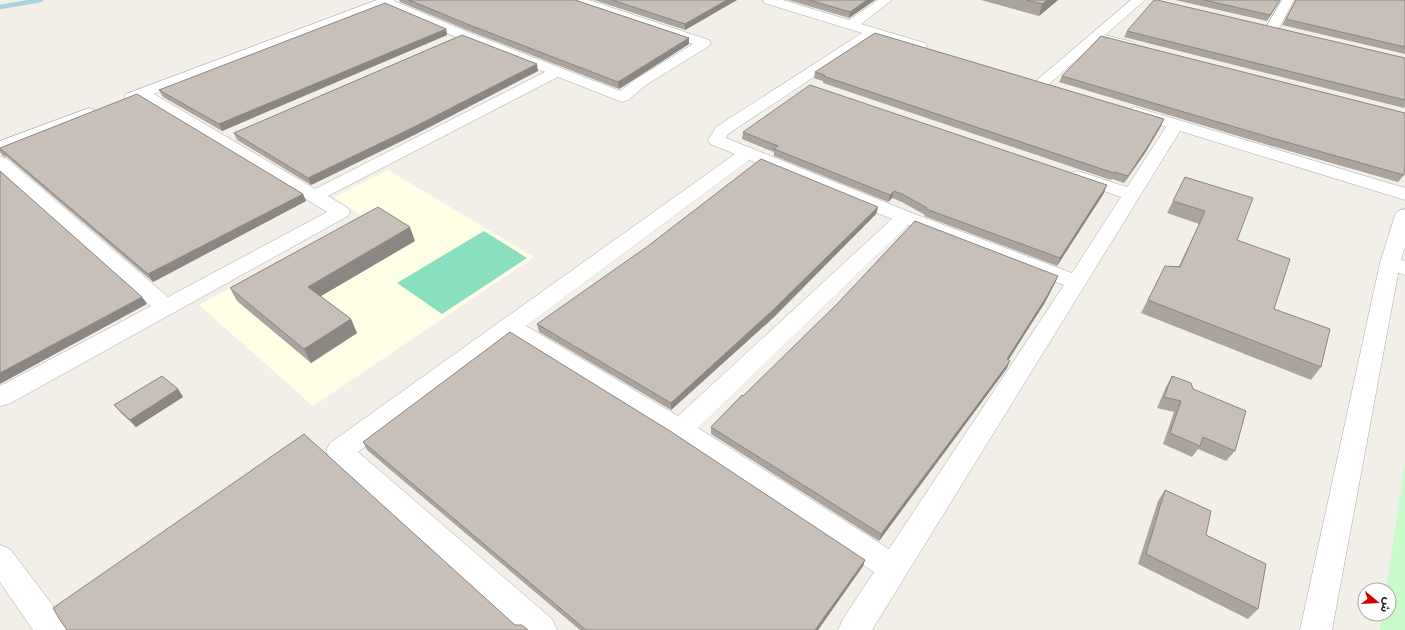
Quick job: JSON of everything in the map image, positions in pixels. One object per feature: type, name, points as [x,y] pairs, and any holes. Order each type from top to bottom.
[{"type":"street","points":[[119,102],[387,1],[463,35],[622,97],[641,82],[704,43],[576,0]]},
{"type":"street","points":[[768,0],[931,50]]},
{"type":"street","points":[[851,25],[886,0]]},
{"type":"street","points":[[1042,84],[1095,36],[1139,0]]},
{"type":"street","points":[[1272,29],[1288,0]]},
{"type":"street","points":[[1257,25],[1287,32]]},
{"type":"street","points":[[872,32],[722,131],[716,140],[905,217],[1077,282]]},
{"type":"street","points":[[449,42],[463,35]]},
{"type":"street","points":[[1095,36],[1142,49]]},
{"type":"street","points":[[316,196],[556,72]]},
{"type":"street","points":[[796,81],[818,88]]},
{"type":"street","points":[[0,396],[341,212],[228,136],[141,93]]},
{"type":"street","points":[[0,147],[104,107]]},
{"type":"street","points":[[1124,108],[1405,194]]},
{"type":"street","points":[[854,630],[1077,282],[1176,124]]},
{"type":"street","points":[[541,630],[339,451],[511,327],[747,153]]},
{"type":"street","points":[[0,162],[166,307]]},
{"type":"street","points":[[1065,172],[1132,195]]},
{"type":"street","points":[[1316,630],[1397,266],[1405,215]]},
{"type":"street","points":[[680,430],[905,217]]},
{"type":"street","points":[[511,327],[680,430],[894,568]]},
{"type":"street","points":[[0,558],[52,630]]},
{"type":"shaded area","points":[[388,170],[534,257],[313,406],[199,305],[361,216],[334,197]]},
{"type":"green space","points":[[484,231],[527,258],[442,314],[397,283]]},
{"type":"green space","points":[[1405,463],[1405,630],[1380,630],[1381,622],[1397,622],[1397,582],[1387,582]]},
{"type":"building","points":[[409,0],[575,0],[689,38],[618,82]]},
{"type":"building","points":[[612,0],[727,0],[685,24]]},
{"type":"building","points":[[809,0],[867,0],[850,12]]},
{"type":"building","points":[[1026,0],[1048,0],[1042,4]]},
{"type":"building","points":[[1154,0],[1405,58],[1405,100],[1127,31]]},
{"type":"building","points":[[1204,0],[1280,0],[1270,15]]},
{"type":"building","points":[[1296,0],[1405,0],[1405,47],[1286,19]]},
{"type":"building","points":[[385,3],[446,29],[219,124],[159,90]]},
{"type":"building","points":[[875,33],[1164,119],[1128,176],[1114,173],[823,76],[825,75],[815,72]]},
{"type":"building","points":[[462,35],[537,64],[414,127],[308,178],[234,133]]},
{"type":"building","points":[[1101,36],[1405,113],[1404,175],[1062,76]]},
{"type":"building","points":[[810,85],[1107,185],[1060,258],[926,209],[927,208],[904,195],[894,191],[890,195],[774,149],[778,146],[743,132]]},
{"type":"building","points":[[137,94],[303,194],[148,274],[0,149]]},
{"type":"building","points":[[761,159],[878,207],[773,310],[671,403],[537,324],[648,246]]},
{"type":"building","points":[[0,171],[142,297],[0,373]]},
{"type":"building","points":[[1185,177],[1253,198],[1237,240],[1290,259],[1274,309],[1330,329],[1321,367],[1148,300],[1165,266],[1180,267],[1205,211],[1173,201]]},
{"type":"building","points":[[378,207],[410,227],[308,287],[351,319],[304,349],[230,288]]},
{"type":"building","points":[[915,221],[1058,276],[1007,359],[1010,361],[881,534],[711,427],[742,395],[743,396],[837,304]]},
{"type":"building","points":[[510,332],[670,431],[865,560],[815,630],[586,630],[363,442]]},
{"type":"building","points":[[162,376],[178,389],[130,420],[114,405]]},
{"type":"building","points":[[1172,376],[1191,383],[1193,389],[1246,411],[1235,451],[1203,437],[1200,446],[1170,433],[1181,401],[1164,397]]},
{"type":"building","points":[[304,434],[515,625],[522,625],[528,630],[67,630],[53,608]]},
{"type":"building","points":[[1165,490],[1211,511],[1206,535],[1266,564],[1258,609],[1146,554]]},
{"type":"waterway","points":[[0,7],[41,0]]}]
